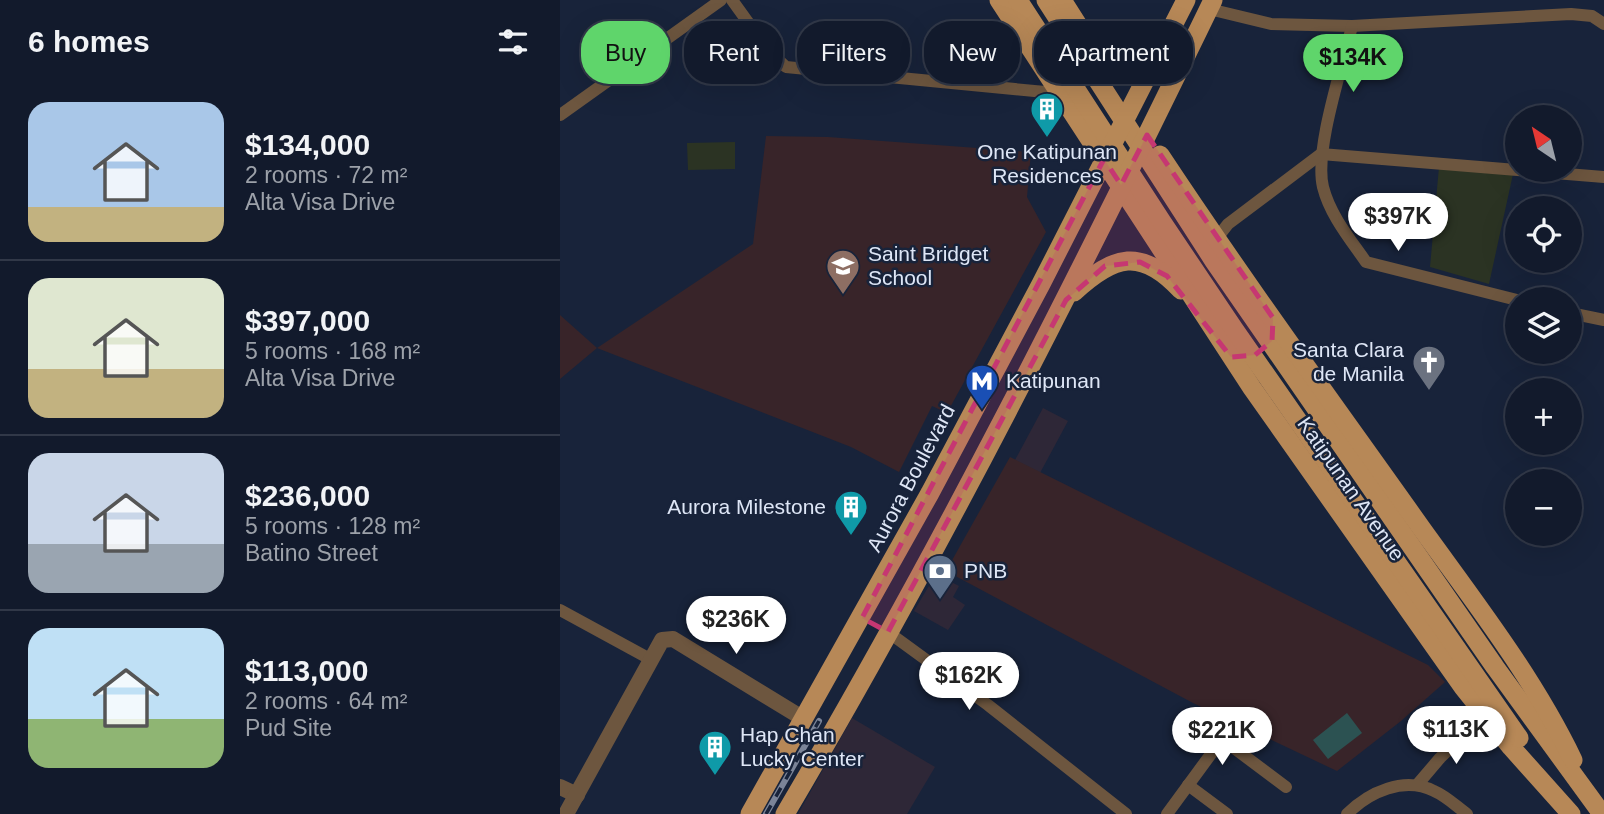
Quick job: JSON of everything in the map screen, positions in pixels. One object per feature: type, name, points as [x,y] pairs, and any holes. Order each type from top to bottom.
[{"type":"main road","name":"Katipunan Avenue","points":[[999,0],[1252,388],[1463,687],[1511,747],[1571,814]]},
{"type":"main road","name":"Katipunan Avenue","points":[[1018,0],[1212,297],[1571,814]]},
{"type":"main road","name":"Katipunan Avenue","points":[[1046,0],[1214,261],[1487,656],[1599,809]]},
{"type":"main road","name":"Aurora Boulevard","points":[[750,814],[862,618],[1080,207],[1186,0]]},
{"type":"main road","points":[[785,814],[836,728],[1002,424],[1211,4]]},
{"type":"main road","name":"Katipunan Avenue","points":[[1066,5],[1171,171],[1516,662],[1553,719],[1599,809]]},
{"type":"main road","points":[[1024,39],[1066,5]]},
{"type":"main road","points":[[1161,106],[1161,135],[1171,171]]},
{"type":"main road","points":[[1077,118],[1086,149],[1088,171],[1080,207]]},
{"type":"main road","points":[[1175,268],[1217,238]]},
{"type":"main road","points":[[1066,300],[1105,266],[1124,261],[1140,262],[1157,268],[1167,276],[1204,316]]},
{"type":"main road","points":[[1231,357],[1255,355],[1265,349],[1272,341],[1273,318]]},
{"type":"main road","points":[[1252,388],[1256,371],[1262,364],[1276,353],[1293,347]]},
{"type":"main road","points":[[862,618],[888,632]]},
{"type":"street","points":[[560,115],[721,0]]},
{"type":"street","points":[[733,0],[768,50],[786,67],[1045,92],[1057,88]]},
{"type":"street","points":[[1211,4],[1271,24],[1352,26],[1571,14],[1592,16],[1604,24]]},
{"type":"street","points":[[1352,26],[1321,155],[1323,186],[1339,223],[1366,262],[1505,297]]},
{"type":"street","points":[[1217,238],[1228,224],[1321,155],[1604,177]]},
{"type":"street","points":[[1582,315],[1604,320]]},
{"type":"street","points":[[560,610],[650,659]]},
{"type":"street","points":[[888,632],[988,705],[1126,814]]},
{"type":"street","points":[[566,814],[662,640],[673,639],[804,719]]},
{"type":"street","points":[[1417,785],[1473,726]]},
{"type":"street","points":[[1167,814],[1222,739],[1286,787]]},
{"type":"street","points":[[1188,785],[1227,814]]},
{"type":"street","points":[[1348,814],[1357,804],[1374,793],[1392,786],[1417,785],[1434,790],[1467,814]]},
{"type":"street","points":[[560,787],[576,795]]},
{"type":"highlighted area","points":[[1147,135],[1273,318],[1272,341],[1255,355],[1231,357],[1167,276],[1140,262],[1105,266],[1089,278],[1066,300],[888,632],[862,618],[1104,159],[1121,185]]},
{"type":"shaded area","name":"Saint Bridget School","points":[[766,136],[828,137],[1031,152],[1027,197],[1046,232],[947,413],[932,406],[899,472],[851,447],[597,348],[753,244]]},
{"type":"shaded area","points":[[735,142],[735,169],[688,170],[687,143]]},
{"type":"shaded area","points":[[1439,167],[1505,173],[1505,182],[1511,182],[1508,196],[1505,196],[1505,211],[1489,284],[1430,267]]},
{"type":"shaded area","points":[[560,315],[597,348],[560,379]]},
{"type":"shaded area","points":[[1043,408],[1068,421],[1040,473],[1015,460]]},
{"type":"shaded area","points":[[1010,457],[1428,665],[1445,682],[1401,721],[1337,771],[1193,703],[946,571]]},
{"type":"shaded area","name":"PNB","points":[[936,574],[959,586],[953,597],[965,605],[948,630],[914,611]]},
{"type":"shaded area","points":[[1347,713],[1362,733],[1328,759],[1313,740]]},
{"type":"shaded area","points":[[852,718],[935,767],[907,814],[798,814]]},
{"type":"railway","points":[[766,814],[819,721]]},
{"type":"place","name":"One Katipunan Residences","points":[[1047,139]]},
{"type":"place","name":"Saint Bridget School","points":[[843,296]]},
{"type":"place","name":"Santa Clara de Manila","points":[[1429,392]]},
{"type":"place","name":"Katipunan","points":[[982,411]]},
{"type":"place","name":"Aurora Milestone","points":[[851,537]]},
{"type":"place","name":"PNB","points":[[940,601]]},
{"type":"place","name":"Hap Chan Lucky Center","points":[[715,777]]}]
